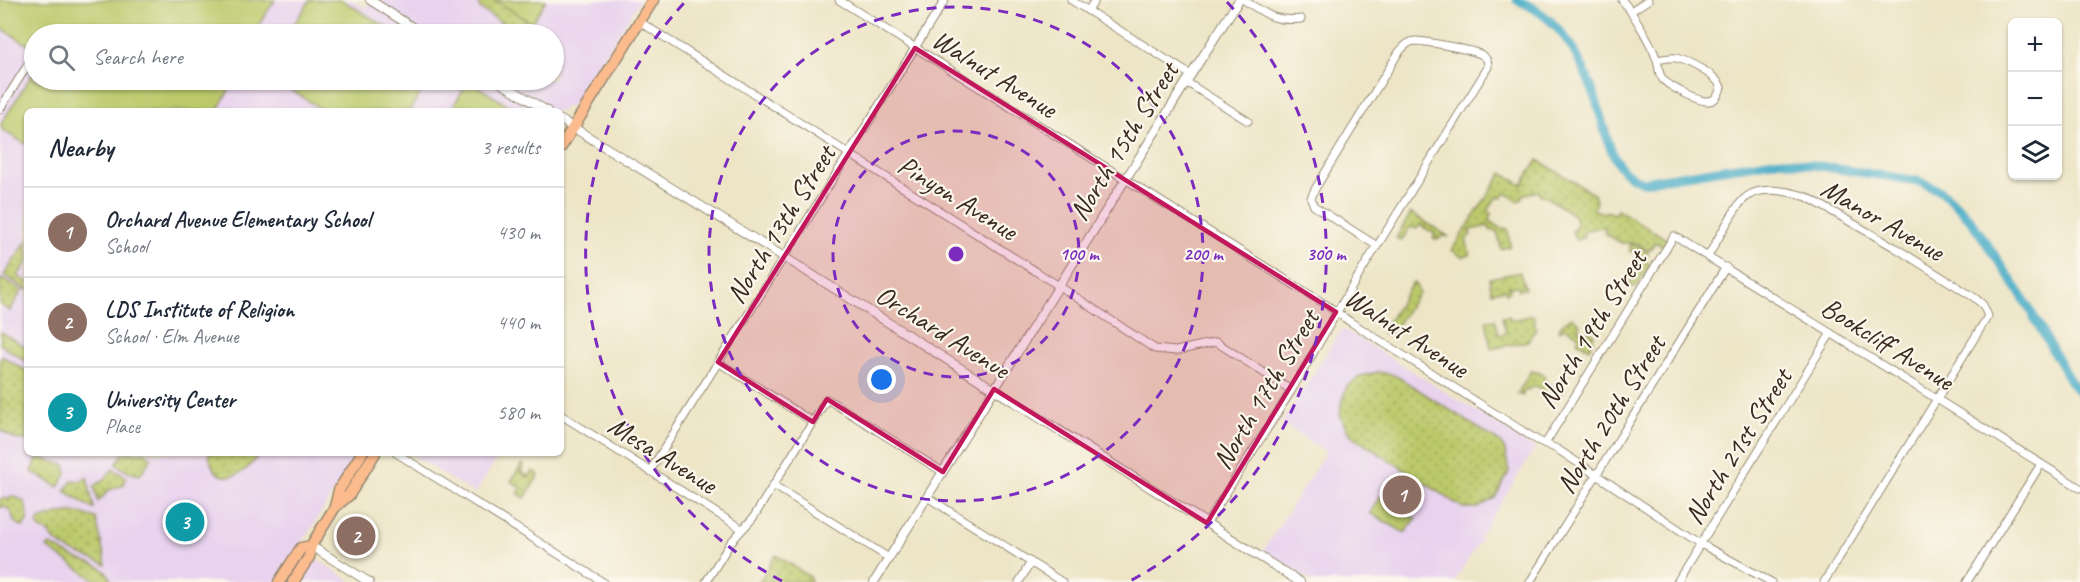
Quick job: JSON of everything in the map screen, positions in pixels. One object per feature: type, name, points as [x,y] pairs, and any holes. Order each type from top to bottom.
[{"type":"main road","points":[[564,142],[654,0]]},
{"type":"main road","points":[[335,507],[339,490],[360,456]]},
{"type":"main road","points":[[293,582],[309,557],[311,546],[335,507],[349,495],[373,456]]},
{"type":"main road","points":[[279,582],[301,548],[311,546]]},
{"type":"street","points":[[370,0],[408,24]]},
{"type":"street","name":"Walnut Avenue","points":[[839,0],[1412,362],[1597,475],[1701,544],[1771,582]]},
{"type":"street","name":"North 13th Street","points":[[650,471],[945,0]]},
{"type":"street","points":[[1071,0],[1248,121]]},
{"type":"street","points":[[1088,11],[1095,0]]},
{"type":"street","points":[[1241,0],[1283,21],[1301,19]]},
{"type":"street","name":"North 15th Street","points":[[874,582],[1188,79],[1241,0]]},
{"type":"street","points":[[1622,0],[1631,11],[1657,60],[1659,72],[1667,84],[1703,102],[1714,100],[1717,97],[1720,87],[1719,81],[1714,77],[1674,58],[1657,60]]},
{"type":"street","points":[[1631,11],[1648,0]]},
{"type":"street","name":"Pinyon Avenue","points":[[640,22],[1155,349],[1176,351],[1216,342],[1291,390]]},
{"type":"street","name":"North 17th Street","points":[[1207,523],[1488,67],[1488,61],[1484,55],[1425,42],[1414,41],[1407,44],[1315,189],[1311,198],[1314,206],[1377,246]]},
{"type":"street","points":[[0,109],[24,71]]},
{"type":"street","points":[[514,90],[542,108]]},
{"type":"street","name":"Orchard Avenue","points":[[564,122],[784,257],[1300,582]]},
{"type":"street","name":"Manor Avenue","points":[[1708,256],[1744,198],[1762,191],[1777,190],[1807,197],[1894,247],[1975,298],[1983,305],[1988,316],[1937,398]]},
{"type":"street","name":"Bookcliff Avenue","points":[[1674,236],[2080,488]]},
{"type":"street","name":"North 19th Street","points":[[1545,444],[1674,236]]},
{"type":"street","name":"North 20th Street","points":[[1530,582],[1726,267]]},
{"type":"street","name":"North 21st Street","points":[[1677,582],[1831,333]]},
{"type":"street","points":[[718,362],[813,422]]},
{"type":"street","points":[[1824,582],[1937,398]]},
{"type":"street","points":[[706,582],[731,542],[753,518],[827,399],[943,472]]},
{"type":"street","name":"Mesa Avenue","points":[[564,417],[742,529]]},
{"type":"street","points":[[401,456],[603,582]]},
{"type":"street","points":[[1967,582],[2041,464]]},
{"type":"street","points":[[773,485],[889,558]]},
{"type":"street","points":[[927,497],[1062,582]]},
{"type":"street","points":[[311,546],[369,582]]},
{"type":"street","points":[[1018,582],[1031,562]]},
{"type":"highlighted area","points":[[915,48],[1336,312],[1207,523],[994,389],[943,472],[827,399],[813,422],[718,362]]},
{"type":"shaded area","points":[[0,0],[352,0],[365,8],[371,0],[640,0],[575,104],[564,108],[24,108],[24,456],[356,456],[299,548],[352,582],[0,582]]},
{"type":"shaded area","points":[[1345,330],[1535,448],[1454,582],[1313,582],[1263,551],[1326,452],[1282,423],[1340,332]]},
{"type":"shaded area","points":[[414,456],[498,456],[475,494]]},
{"type":"green space","points":[[0,0],[275,0],[259,24],[24,24],[24,43],[0,27]]},
{"type":"green space","points":[[310,0],[342,0],[382,24],[294,24]]},
{"type":"green space","points":[[477,0],[495,0],[532,23],[503,24],[480,9]]},
{"type":"green space","points":[[495,0],[546,0],[532,23]]},
{"type":"green space","points":[[24,87],[24,90],[229,90],[219,108],[24,108],[24,143],[2,130],[1,124]]},
{"type":"green space","points":[[291,90],[423,90],[411,108],[319,108]]},
{"type":"green space","points":[[463,90],[483,90],[512,108],[452,108]]},
{"type":"green space","points":[[1538,160],[1594,194],[1596,202],[1594,210],[1614,214],[1617,209],[1668,240],[1664,247],[1655,242],[1649,251],[1636,243],[1621,243],[1604,233],[1606,230],[1603,227],[1586,230],[1584,237],[1576,240],[1572,232],[1577,224],[1574,215],[1540,195],[1539,191],[1522,195],[1523,199],[1517,201],[1506,193],[1501,198],[1497,196],[1488,211],[1491,213],[1489,221],[1508,229],[1510,246],[1501,249],[1497,231],[1490,230],[1489,226],[1470,230],[1471,235],[1466,239],[1470,255],[1462,257],[1452,250],[1502,173],[1522,185]]},
{"type":"green space","points":[[1411,213],[1449,237],[1444,236],[1435,240],[1433,238],[1435,234],[1420,225],[1417,229],[1410,227],[1401,241],[1396,238]]},
{"type":"green space","points":[[1630,244],[1648,253],[1644,260],[1650,265],[1638,285],[1634,287],[1629,286],[1634,269],[1639,268],[1641,256],[1634,250],[1630,252]]},
{"type":"green space","points":[[24,245],[24,267],[18,276],[24,280],[24,288],[4,275]]},
{"type":"green space","points":[[1520,272],[1525,289],[1519,290],[1518,286],[1509,287],[1510,292],[1506,293],[1505,289],[1492,292],[1489,278]]},
{"type":"green space","points":[[2,279],[22,290],[10,311],[0,305]]},
{"type":"green space","points":[[1413,282],[1419,293],[1389,336],[1382,332]]},
{"type":"green space","points":[[1533,315],[1536,328],[1528,341],[1491,349],[1486,320],[1495,319],[1499,335],[1506,333],[1502,317],[1508,316],[1514,320]]},
{"type":"green space","points":[[1572,317],[1580,324],[1578,329],[1586,334],[1589,331],[1594,334],[1592,338],[1594,340],[1589,348],[1577,341],[1579,337],[1574,332],[1564,327],[1561,331],[1559,330],[1561,325]]},
{"type":"green space","points":[[1,332],[24,346],[24,360],[3,345],[0,345]]},
{"type":"green space","points":[[3,357],[24,369],[24,440],[17,440],[0,430],[0,359]]},
{"type":"green space","points":[[1531,371],[1542,373],[1545,377],[1544,381],[1556,389],[1560,383],[1562,385],[1560,388],[1563,390],[1557,400],[1541,392],[1536,386],[1523,392],[1523,396],[1517,394]]},
{"type":"green space","points":[[1378,372],[1400,378],[1500,442],[1505,450],[1509,472],[1495,498],[1478,508],[1463,508],[1352,436],[1340,415],[1347,386],[1361,376]]},
{"type":"green space","points":[[121,456],[149,456],[152,458],[140,475],[128,472],[116,464]]},
{"type":"green space","points":[[210,456],[257,456],[247,469],[231,476],[223,476],[216,472]]},
{"type":"green space","points":[[38,457],[65,465],[67,472],[59,487],[32,472]]},
{"type":"green space","points":[[522,464],[524,465],[521,472],[529,477],[533,471],[539,475],[525,498],[518,494],[521,488],[511,481]]},
{"type":"green space","points":[[113,469],[126,477],[124,485],[109,490],[98,502],[94,486],[104,480]]},
{"type":"green space","points":[[87,477],[93,509],[65,491],[72,480],[80,481]]},
{"type":"green space","points":[[11,496],[25,502],[28,519],[23,527],[13,521],[14,518],[8,508],[2,506],[0,508],[0,499],[9,500]]},
{"type":"green space","points":[[1380,496],[1416,519],[1405,533],[1370,513]]},
{"type":"green space","points":[[69,513],[81,513],[96,518],[106,565],[59,544],[37,524],[39,520]]},
{"type":"green space","points":[[50,545],[102,569],[111,582],[98,582],[47,548]]},
{"type":"green space","points":[[776,555],[810,577],[811,582],[759,582]]},
{"type":"waterway","points":[[1517,0],[1532,7],[1557,27],[1575,53],[1595,97],[1615,159],[1624,171],[1642,182],[1780,160],[1918,181],[1937,189],[1970,219],[2022,296],[2070,381],[2080,393]]},
{"type":"place","name":"Orchard Avenue Elementary School","points":[[1402,495]]},
{"type":"place","name":"University Center","points":[[185,522]]},
{"type":"place","name":"LDS Institute of Religion","points":[[356,536]]}]
